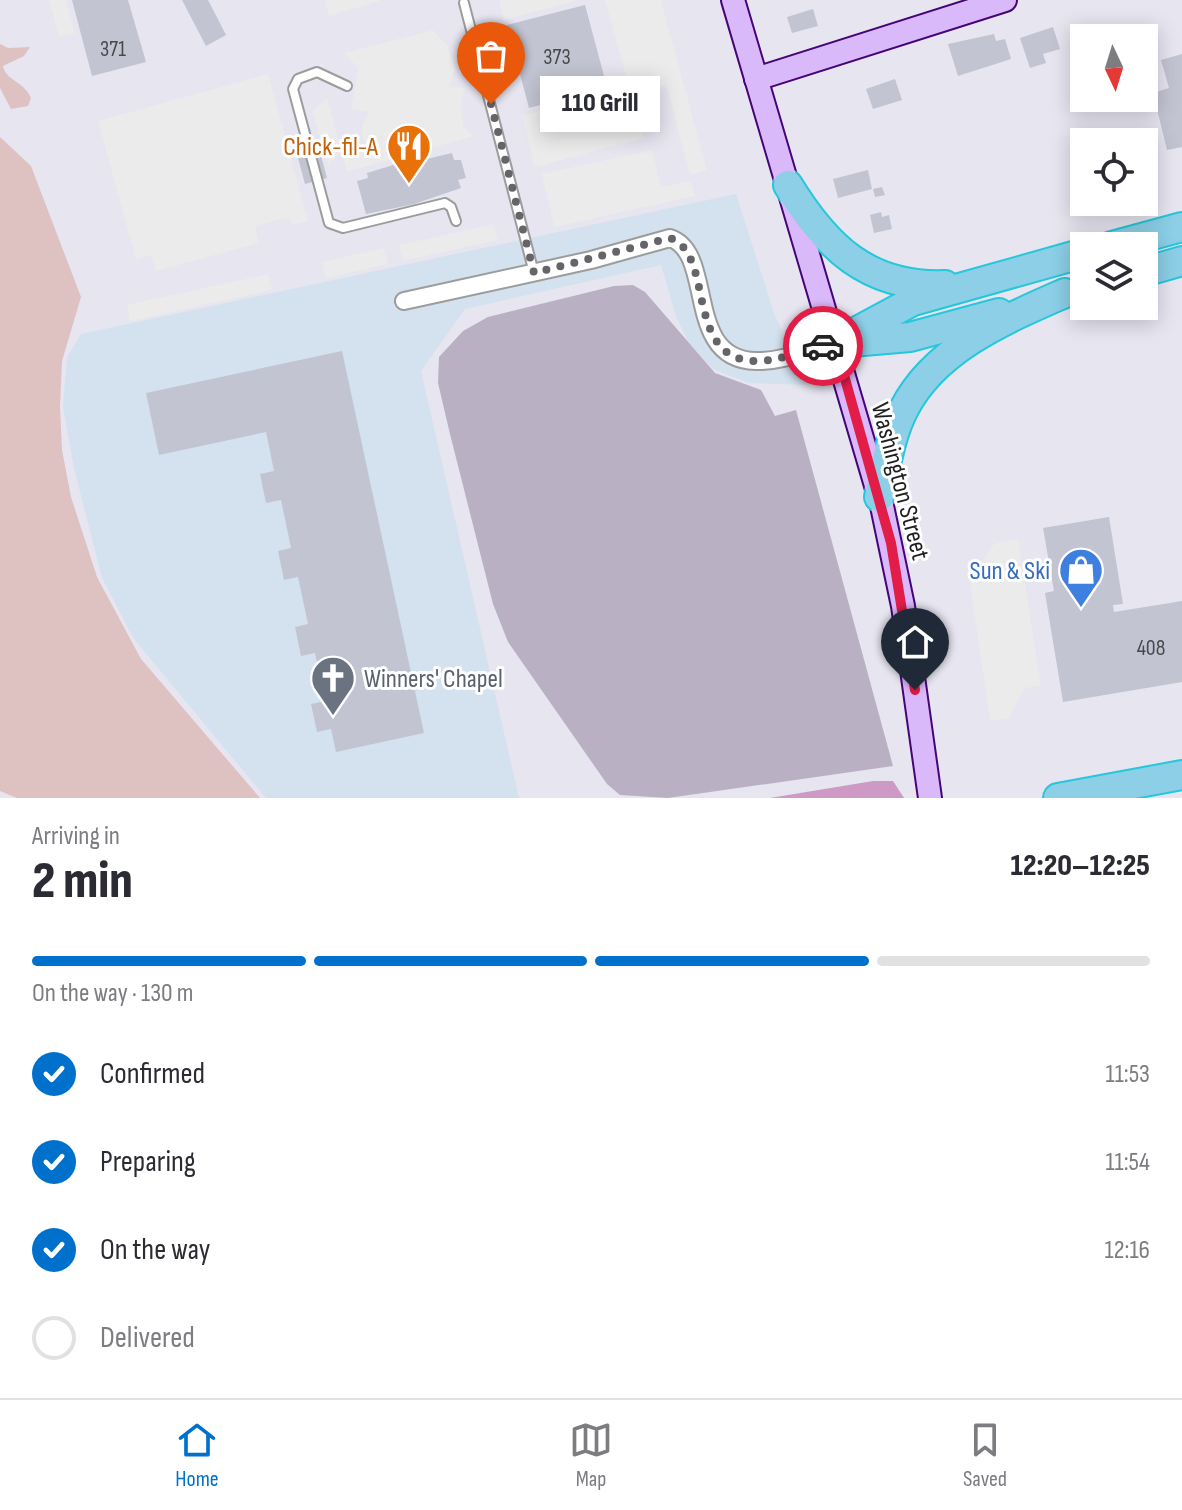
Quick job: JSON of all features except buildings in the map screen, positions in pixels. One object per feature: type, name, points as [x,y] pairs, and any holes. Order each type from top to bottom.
[{"type":"highway","points":[[788,185],[820,234],[860,266],[914,283],[970,284]]},
{"type":"highway","points":[[1158,234],[1182,227]]},
{"type":"highway","points":[[835,343],[906,303],[1070,257]]},
{"type":"highway","points":[[1158,268],[1182,261]]},
{"type":"highway","points":[[835,343],[910,337],[1070,292]]},
{"type":"highway","points":[[879,497],[898,425],[924,379],[967,343],[1070,293]]},
{"type":"highway","points":[[1058,798],[1182,775]]},
{"type":"main road","name":"Washington Street","points":[[733,0],[879,497],[903,606],[930,798]]},
{"type":"main road","points":[[756,79],[963,6],[1005,0]]},
{"type":"street","points":[[404,301],[534,273],[670,238],[687,251],[710,329],[731,353],[748,360],[767,360],[835,343]]},
{"type":"lane","points":[[464,3],[534,273]]},
{"type":"lane","points":[[347,86],[317,72],[300,77],[293,89],[329,223],[346,227],[445,203],[451,207],[456,221]]},
{"type":"shaded area","points":[[49,0],[66,0],[75,33],[59,37]]},
{"type":"shaded area","points":[[325,0],[382,0],[329,16]]},
{"type":"shaded area","points":[[499,0],[577,0],[504,20]]},
{"type":"shaded area","points":[[605,0],[661,0],[707,170],[690,175],[666,85],[631,94]]},
{"type":"shaded area","points":[[433,30],[447,45],[455,69],[449,87],[465,88],[461,103],[463,126],[474,136],[347,172],[343,155],[366,148],[361,130],[368,112],[351,109],[358,68],[344,53]]},
{"type":"shaded area","points":[[0,44],[8,48],[30,47],[24,56],[3,66],[8,75],[28,92],[31,98],[28,106],[11,109],[0,88]]},
{"type":"shaded area","points":[[268,74],[308,221],[292,225],[290,217],[255,226],[259,243],[156,271],[151,255],[136,260],[98,121]]},
{"type":"shaded area","points":[[624,88],[634,124],[640,123],[644,138],[535,167],[522,116]]},
{"type":"shaded area","points":[[327,98],[342,152],[328,165],[312,111]]},
{"type":"shaded area","points":[[0,137],[31,166],[81,297],[62,361],[62,450],[71,497],[97,577],[141,659],[260,798],[17,798],[0,791]]},
{"type":"shaded area","points":[[652,150],[661,187],[691,181],[695,196],[554,227],[542,174]]},
{"type":"shaded area","points":[[736,194],[775,316],[807,385],[748,383],[713,369],[689,343],[676,316],[661,265],[465,309],[421,371],[519,798],[266,798],[134,639],[102,578],[74,468],[63,407],[67,357],[81,334]]},
{"type":"shaded area","points":[[494,224],[498,240],[403,261],[399,245]]},
{"type":"shaded area","points":[[384,248],[388,264],[326,278],[322,262]]},
{"type":"shaded area","points":[[268,274],[272,290],[130,321],[127,305]]},
{"type":"shaded area","points":[[633,285],[645,292],[715,373],[761,390],[775,416],[796,410],[893,766],[668,798],[620,795],[607,784],[508,642],[493,604],[450,434],[438,383],[439,357],[463,331],[488,317],[614,286]]},
{"type":"shaded area","points":[[1018,539],[1041,686],[1025,688],[1008,719],[990,721],[967,563],[983,560],[993,545]]},
{"type":"shaded area","points":[[873,781],[893,781],[904,798],[770,798]]},
{"type":"way so far","points":[[491,104],[534,273],[670,238],[682,244],[687,251],[710,329],[723,348],[740,358],[756,361],[823,346]]},
{"type":"place","name":"110 Grill","points":[[491,104]]},
{"type":"place","name":"Chick-fil-A","points":[[409,185]]},
{"type":"place","name":"Sun & Ski","points":[[1081,609]]},
{"type":"place","name":"Winners' Chapel","points":[[333,717]]},
{"type":"route","points":[[823,346],[835,343],[882,506],[903,606],[915,690]]}]
